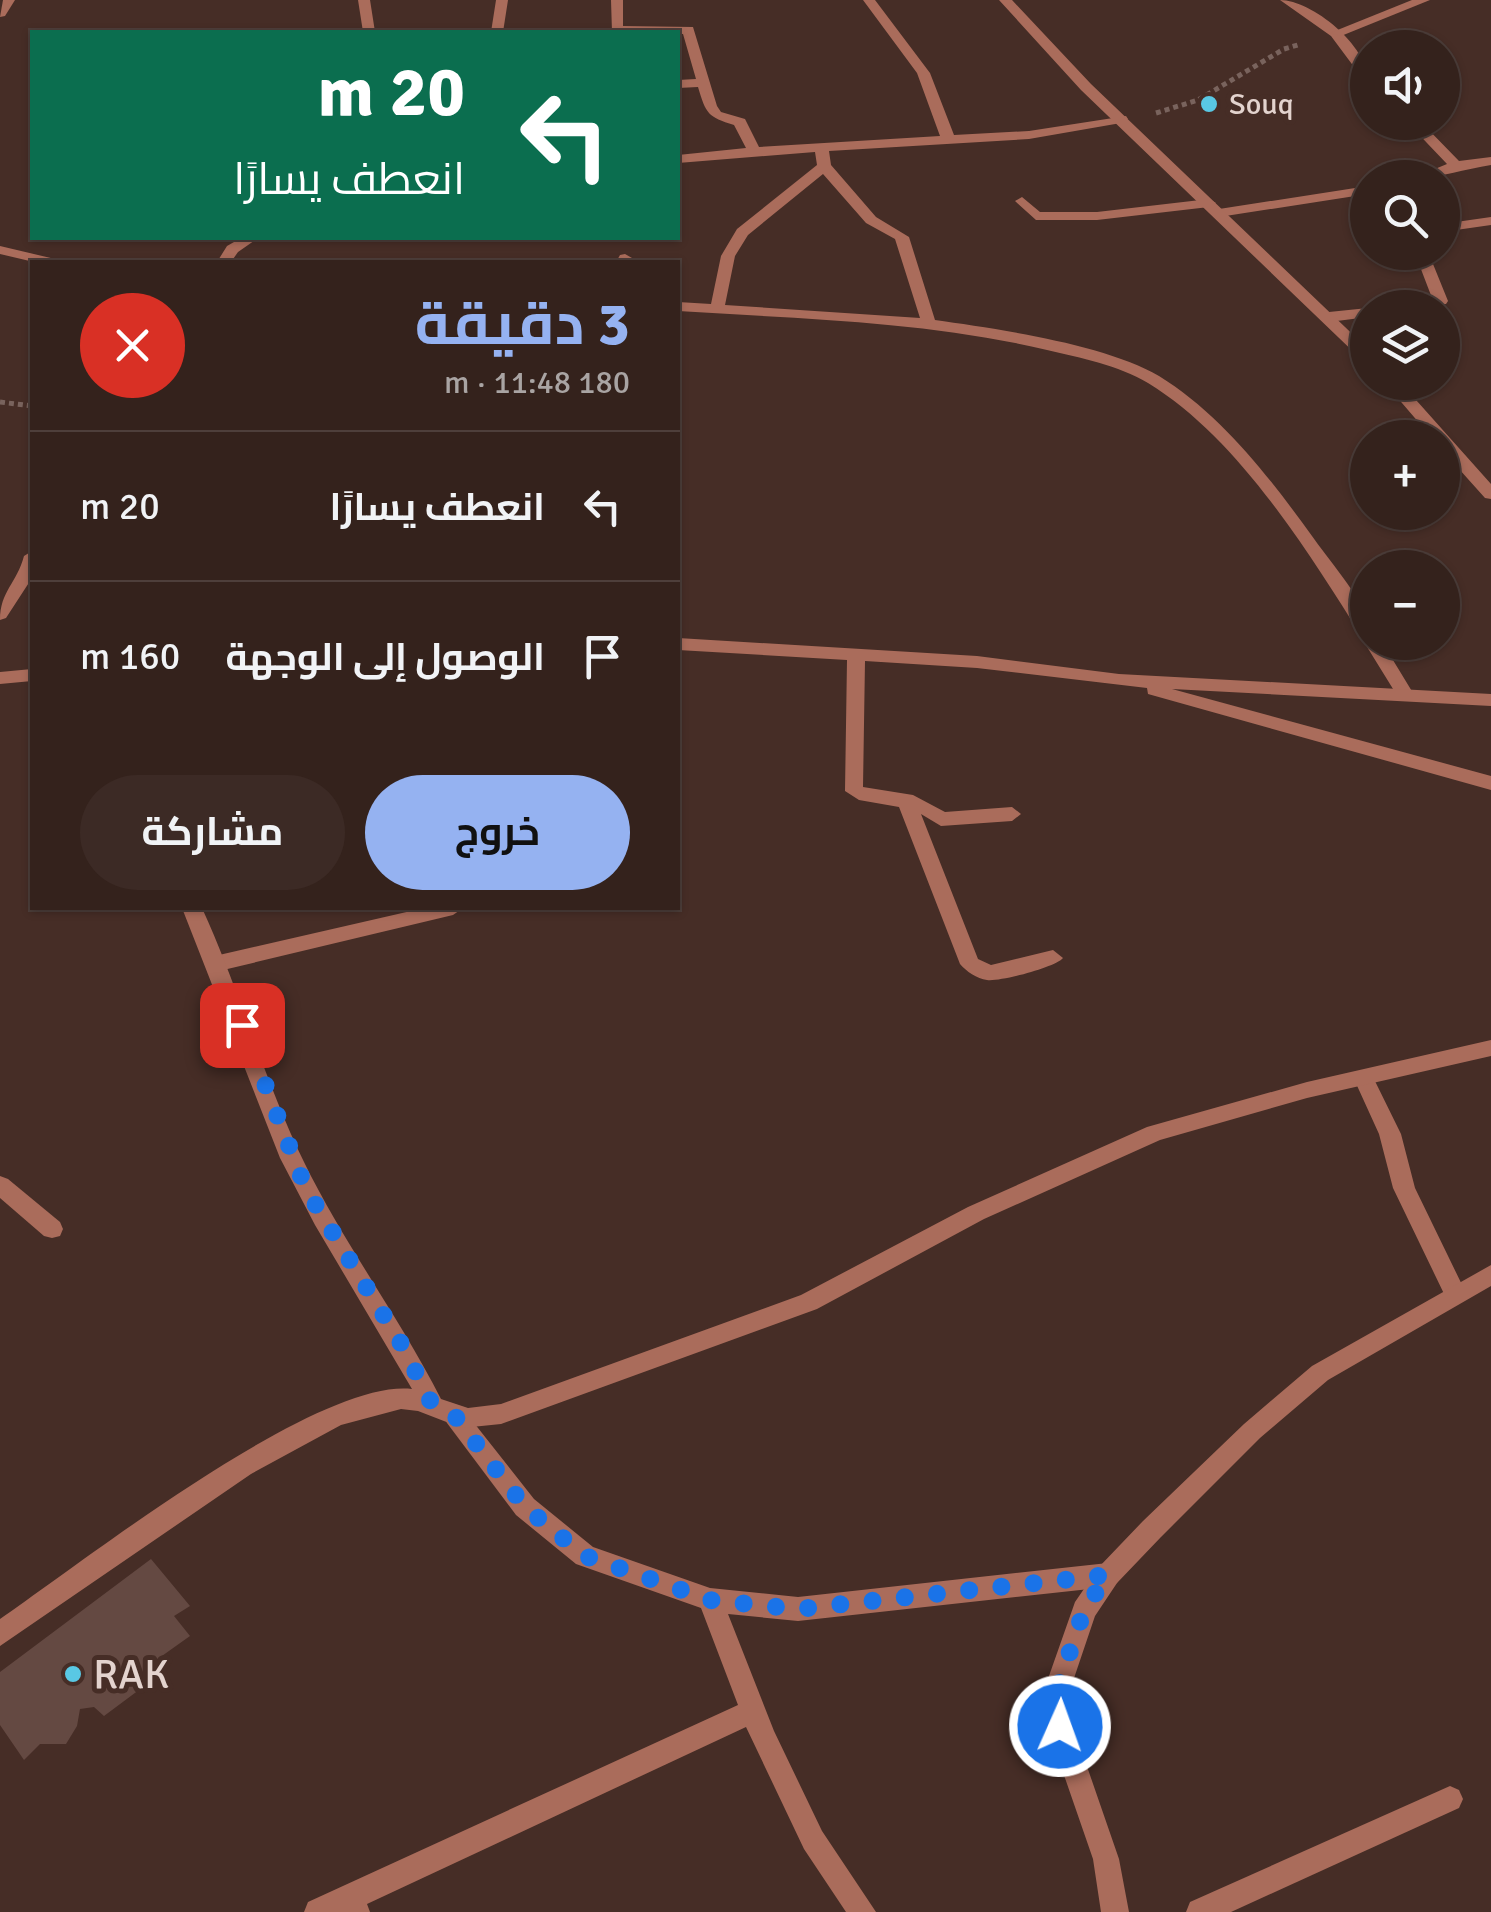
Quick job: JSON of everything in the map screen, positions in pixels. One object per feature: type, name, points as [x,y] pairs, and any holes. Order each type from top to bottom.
[{"type":"street","points":[[0,14],[9,0]]},
{"type":"street","points":[[364,0],[369,30]]},
{"type":"street","points":[[497,30],[502,0]]},
{"type":"street","points":[[617,0],[617,30],[688,30],[716,115],[740,122],[754,151]]},
{"type":"street","points":[[869,0],[923,73],[949,141]]},
{"type":"street","points":[[1004,0],[1122,120],[1350,339]]},
{"type":"street","points":[[1286,0],[1336,33],[1350,52]]},
{"type":"street","points":[[1336,33],[1424,0]]},
{"type":"street","points":[[680,84],[704,83]]},
{"type":"street","points":[[680,159],[1042,134],[1122,120]]},
{"type":"street","points":[[1431,140],[1450,160]]},
{"type":"street","points":[[822,148],[824,166],[871,220],[902,237],[929,324]]},
{"type":"street","points":[[1460,165],[1491,161]]},
{"type":"street","points":[[717,309],[728,256],[742,232],[824,166]]},
{"type":"street","points":[[1022,201],[1036,216],[1097,216],[1214,208],[1350,192]]},
{"type":"street","points":[[1460,225],[1491,221]]},
{"type":"street","points":[[225,260],[232,249],[248,240]]},
{"type":"street","points":[[0,250],[42,260]]},
{"type":"street","points":[[680,307],[929,324],[1050,345],[1154,380],[1210,427],[1266,488],[1350,605]]},
{"type":"street","points":[[1329,317],[1350,314]]},
{"type":"street","points":[[1407,400],[1491,494]]},
{"type":"street","points":[[0,614],[30,564]]},
{"type":"street","points":[[680,644],[978,662],[1119,680],[1491,700]]},
{"type":"street","points":[[856,653],[854,791],[925,805],[941,819],[1012,814]]},
{"type":"street","points":[[1385,660],[1404,693]]},
{"type":"street","points":[[0,678],[30,676]]},
{"type":"street","points":[[1119,680],[1491,784]]},
{"type":"street","points":[[906,800],[970,964],[989,973],[1053,958]]},
{"type":"street","points":[[193,910],[219,963],[306,1189],[444,1410],[525,1507],[585,1556],[710,1600],[798,1609],[1108,1575]]},
{"type":"street","points":[[219,963],[400,914],[435,910]]},
{"type":"street","points":[[0,1634],[240,1467],[298,1435],[389,1400],[410,1398],[476,1420],[520,1408],[809,1302],[976,1213],[1155,1133],[1307,1090],[1491,1048]]},
{"type":"street","points":[[1364,1080],[1390,1134],[1404,1188],[1456,1293]]},
{"type":"street","points":[[0,1185],[52,1229]]},
{"type":"street","points":[[1116,1912],[1106,1859],[1060,1726],[1056,1693],[1084,1610],[1108,1575],[1252,1431],[1320,1373],[1491,1275]]},
{"type":"street","points":[[710,1600],[753,1710],[813,1840],[862,1912]]},
{"type":"street","points":[[318,1912],[354,1904],[753,1710]]},
{"type":"street","points":[[1200,1912],[1450,1799]]},
{"type":"path","points":[[1122,120],[1198,100],[1284,50],[1336,33]]},
{"type":"path","points":[[0,402],[30,406]]},
{"type":"building","points":[[151,1559],[190,1606],[174,1616],[190,1636],[145,1668],[155,1678],[104,1716],[94,1707],[80,1709],[77,1726],[66,1744],[40,1744],[24,1760],[0,1725],[0,1672]]},
{"type":"place","name":"Souq","points":[[1209,104]]},
{"type":"place","name":"RAK","points":[[73,1674]]},
{"type":"route","points":[[242,1025],[306,1189],[402,1345],[432,1404],[455,1416],[525,1507],[585,1556],[710,1600],[798,1609],[1108,1575],[1084,1610],[1056,1693],[1060,1726]]}]
